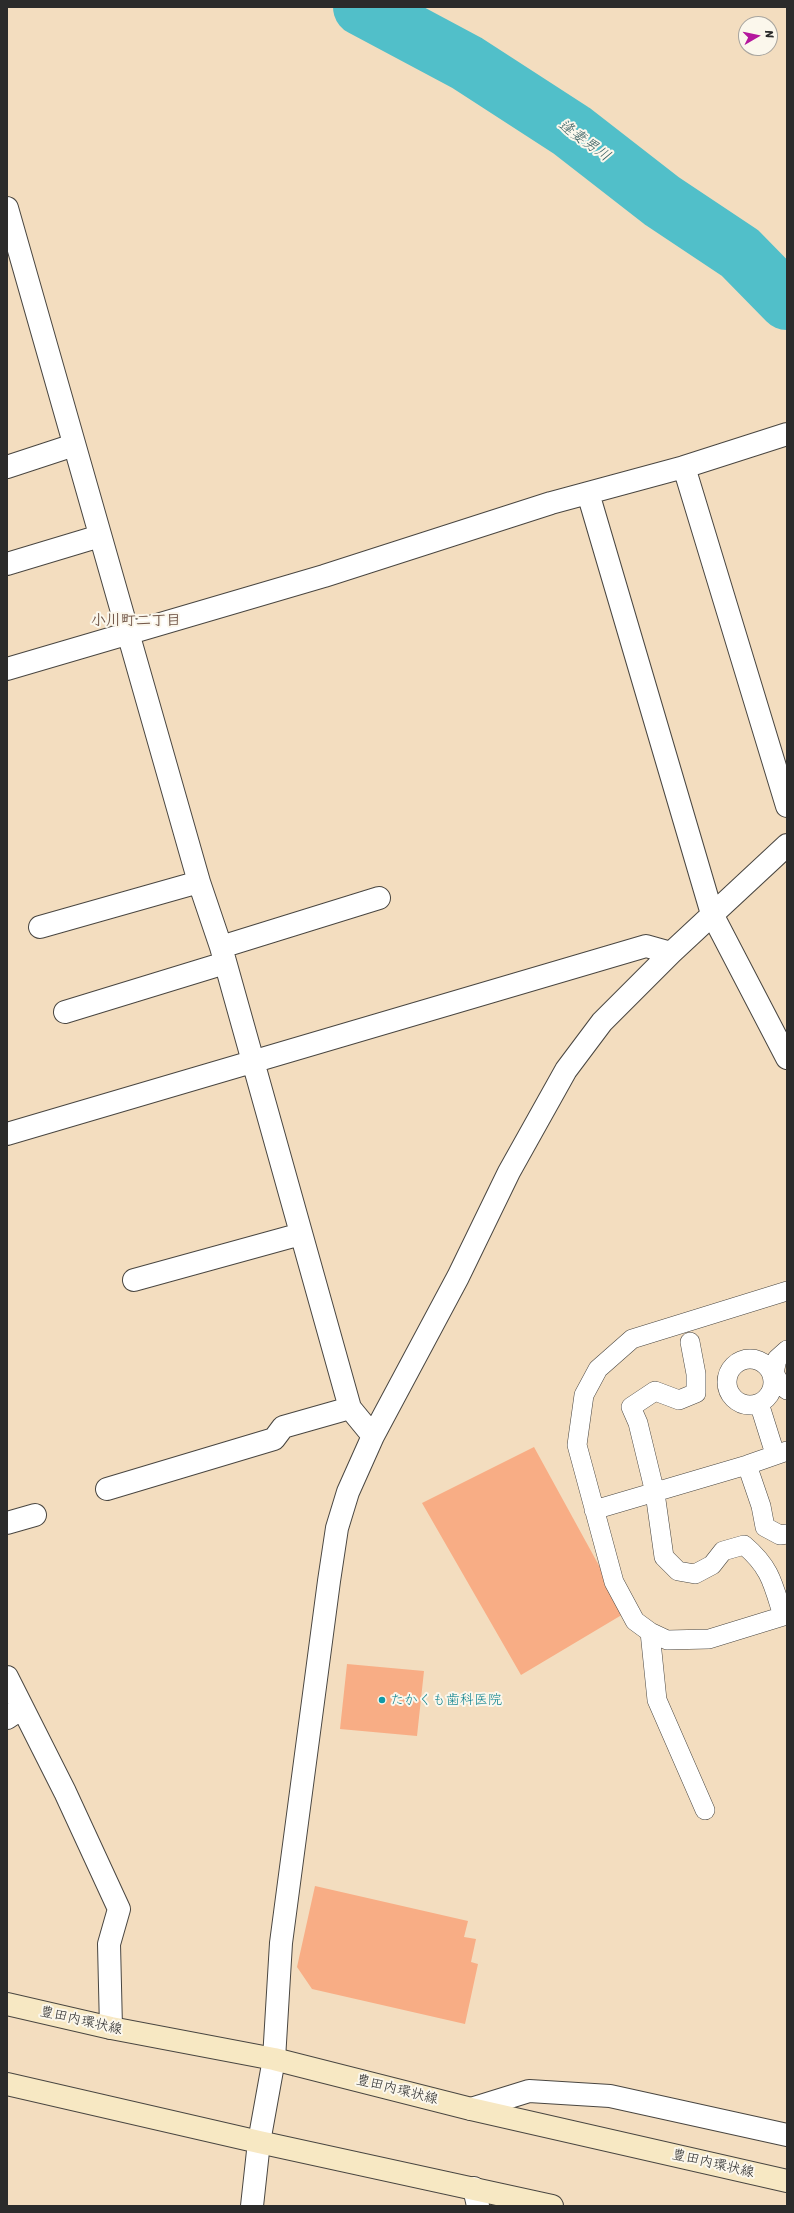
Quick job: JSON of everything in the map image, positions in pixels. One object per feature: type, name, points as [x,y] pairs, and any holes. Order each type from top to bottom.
[{"type":"street","points":[[7,208],[199,882],[223,955],[350,1408],[373,1436]]},
{"type":"street","points":[[7,669],[128,635],[324,576],[551,502],[684,467],[787,434]]},
{"type":"street","points":[[7,467],[74,445]]},
{"type":"street","points":[[684,467],[787,806]]},
{"type":"street","points":[[588,493],[712,914],[787,1058]]},
{"type":"street","points":[[7,564],[100,536]]},
{"type":"street","points":[[252,2206],[259,2142],[274,2059],[281,1942],[337,1528],[348,1492],[373,1436],[458,1278],[509,1172],[566,1070],[602,1022],[671,953],[787,845]]},
{"type":"street","points":[[40,927],[199,882]]},
{"type":"street","points":[[65,1012],[380,898]]},
{"type":"street","points":[[7,1134],[646,946],[671,953]]},
{"type":"street","points":[[134,1280],[301,1234]]},
{"type":"street","points":[[107,1488],[274,1439],[283,1427],[350,1408]]},
{"type":"street","points":[[7,1523],[35,1515]]},
{"type":"street","points":[[7,1677],[15,1713],[65,1792],[119,1909],[109,1944],[111,2028]]},
{"type":"street","name":"豊田内環状線","points":[[7,2004],[111,2028],[274,2059],[470,2109],[787,2181]]},
{"type":"street","points":[[11,2086],[259,2142],[476,2197],[552,2206]]},
{"type":"street","points":[[470,2109],[529,2091],[610,2096],[787,2135]]},
{"type":"lane","points":[[690,1342],[696,1374],[696,1394],[679,1400],[656,1392],[631,1407],[638,1423],[655,1493],[664,1557],[678,1571],[695,1574],[712,1565],[723,1551],[744,1545],[758,1556],[771,1574],[785,1615],[709,1640],[667,1640],[650,1632],[635,1621],[614,1582],[577,1445],[584,1395],[598,1369],[632,1339],[787,1291]]},
{"type":"lane","points":[[787,1350],[776,1360],[772,1373],[772,1388],[759,1403],[751,1405],[736,1400],[728,1388],[728,1372],[739,1361],[747,1359],[762,1362],[772,1373],[781,1385],[787,1390]]},
{"type":"lane","points":[[594,1510],[747,1465],[781,1453],[759,1403]]},
{"type":"lane","points":[[747,1465],[761,1506],[765,1527],[780,1535],[787,1534]]},
{"type":"lane","points":[[650,1632],[657,1700],[704,1810]]},
{"type":"building","points":[[534,1447],[625,1613],[521,1675],[422,1503]]},
{"type":"building","name":"たかくも歯科医院","points":[[347,1664],[424,1671],[417,1736],[340,1729]]},
{"type":"building","points":[[315,1886],[468,1921],[464,1937],[476,1939],[471,1962],[478,1964],[465,2024],[312,1989],[297,1967]]},
{"type":"waterway","name":"逢妻男川","points":[[362,7],[467,63],[572,131],[662,201],[740,253],[787,301]]},
{"type":"place","name":"たかくも歯科医院","points":[[382,1700]]},
{"type":"district","name":"小川町二丁目","points":[[136,621]]}]
